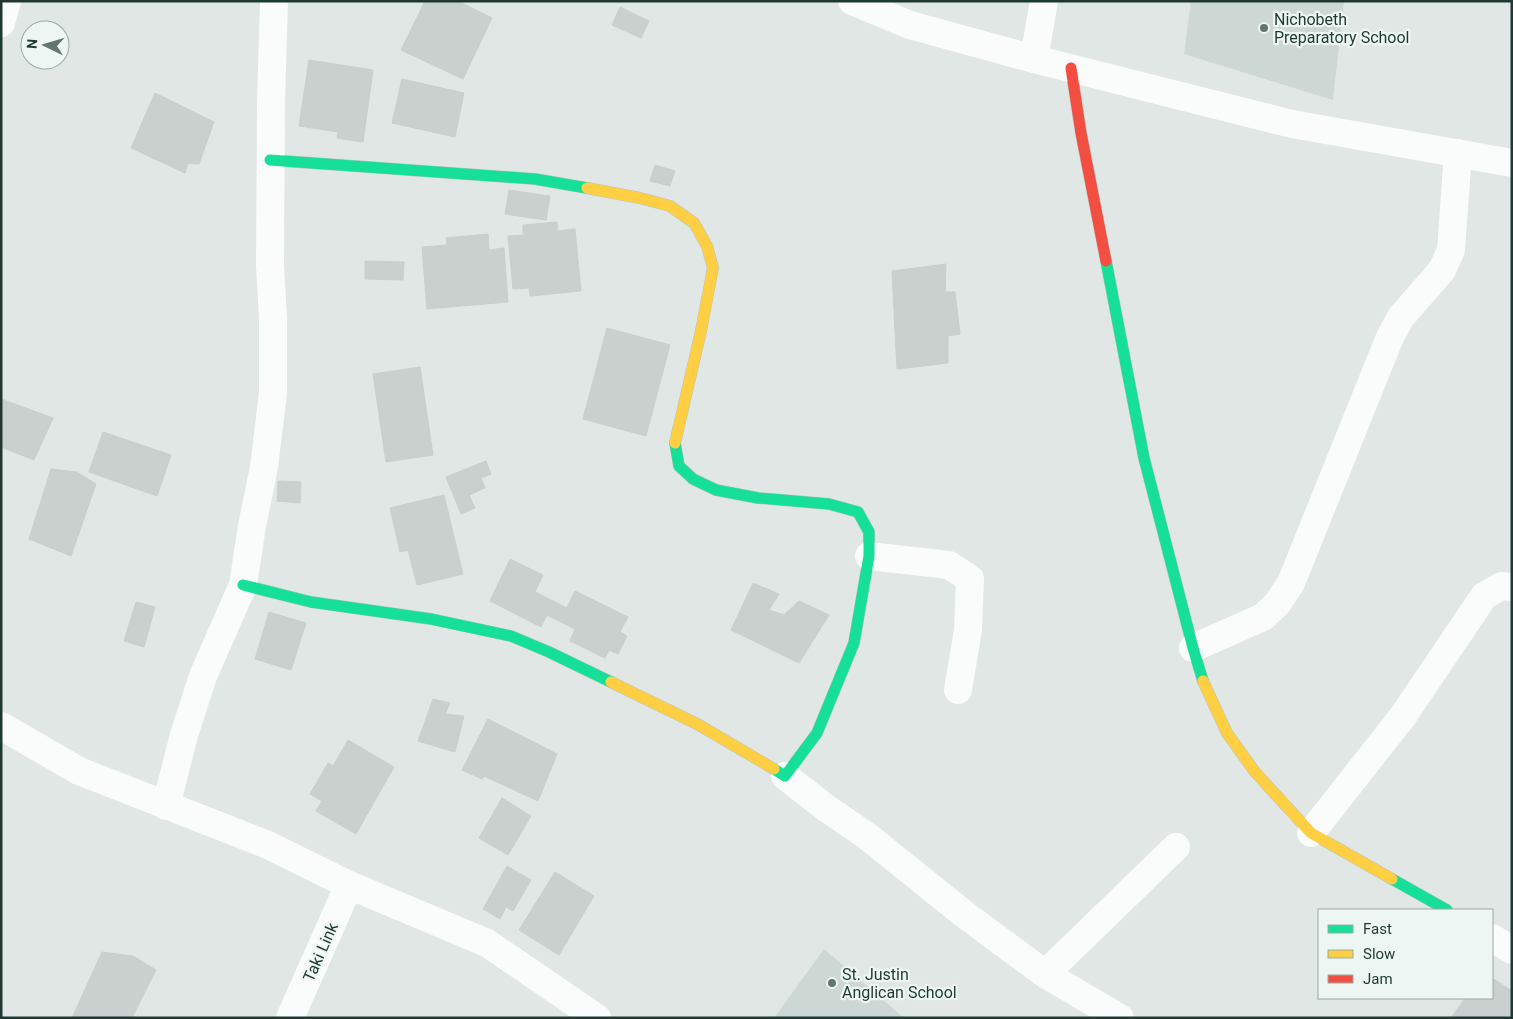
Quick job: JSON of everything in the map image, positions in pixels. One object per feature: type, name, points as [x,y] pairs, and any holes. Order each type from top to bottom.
[{"type":"street","points":[[1,23],[7,1]]},
{"type":"street","points":[[166,806],[184,735],[203,676],[243,585],[264,467],[273,393],[270,160],[274,1]]},
{"type":"street","points":[[852,1],[910,25],[1034,59],[1292,124],[1512,163]]},
{"type":"street","points":[[1034,59],[1044,1]]},
{"type":"street","points":[[1071,68],[1080,133],[1144,458],[1193,648],[1205,686],[1227,733],[1255,772],[1311,834],[1445,909]]},
{"type":"street","points":[[1193,648],[1263,617],[1277,604],[1291,583],[1390,337],[1401,318],[1442,270],[1450,250],[1458,153]]},
{"type":"street","points":[[270,160],[535,179],[640,198],[670,206],[694,223],[707,246],[713,268],[701,330],[675,440],[679,466],[692,479],[716,490],[758,498],[829,504],[858,512],[869,532],[869,556],[854,642],[817,733],[785,776]]},
{"type":"street","points":[[869,556],[950,565],[970,579],[968,630],[958,690]]},
{"type":"street","points":[[243,585],[311,602],[431,619],[511,636],[549,652],[700,725],[785,776],[1045,974],[1120,1018]]},
{"type":"street","points":[[1311,834],[1403,716],[1484,596],[1501,586],[1512,587]]},
{"type":"street","points":[[1,726],[79,772],[268,846],[349,885],[487,943],[597,1018]]},
{"type":"street","points":[[1045,974],[1176,847]]},
{"type":"street","name":"Taki Link","points":[[290,1018],[349,885]]},
{"type":"street","points":[[1493,939],[1512,950]]},
{"type":"shaded area","name":"Nichobeth Preparatory School","points":[[1191,1],[1344,1],[1333,100],[1184,54]]},
{"type":"shaded area","name":"St. Justin Anglican School","points":[[824,949],[904,1018],[774,1018]]},
{"type":"building","points":[[425,1],[458,1],[492,18],[463,79],[401,50]]},
{"type":"building","points":[[620,7],[649,21],[641,38],[612,25]]},
{"type":"building","points":[[309,60],[373,70],[363,142],[337,138],[338,132],[299,126]]},
{"type":"building","points":[[402,79],[464,93],[455,137],[392,123]]},
{"type":"building","points":[[155,93],[214,122],[199,164],[188,163],[185,173],[131,148]]},
{"type":"building","points":[[655,165],[675,171],[670,186],[650,181]]},
{"type":"building","points":[[509,190],[550,196],[546,220],[505,214]]},
{"type":"building","points":[[557,222],[558,231],[575,229],[581,291],[530,296],[529,288],[513,289],[508,236],[523,235],[523,225]]},
{"type":"building","points":[[488,234],[489,250],[504,248],[508,302],[427,309],[422,247],[447,245],[446,238]]},
{"type":"building","points":[[365,261],[404,262],[403,280],[365,279]]},
{"type":"building","points":[[946,264],[945,292],[955,292],[960,334],[948,336],[948,363],[897,369],[892,271]]},
{"type":"building","points":[[607,328],[670,345],[646,436],[583,419]]},
{"type":"building","points":[[420,367],[433,455],[386,462],[373,374]]},
{"type":"building","points":[[1,399],[53,418],[34,460],[1,447]]},
{"type":"building","points":[[103,432],[171,455],[157,496],[89,472]]},
{"type":"building","points":[[486,461],[491,474],[481,478],[485,488],[469,495],[475,508],[461,514],[446,477]]},
{"type":"building","points":[[51,469],[77,472],[96,484],[71,556],[29,539]]},
{"type":"building","points":[[278,481],[301,482],[300,503],[277,501]]},
{"type":"building","points":[[444,495],[463,574],[417,585],[408,550],[400,552],[390,508]]},
{"type":"building","points":[[510,559],[543,575],[535,592],[567,608],[575,591],[628,617],[620,632],[627,636],[618,654],[609,650],[605,658],[570,641],[575,629],[547,615],[541,627],[490,601]]},
{"type":"building","points":[[753,583],[779,594],[769,610],[784,615],[799,601],[829,615],[799,663],[731,630]]},
{"type":"building","points":[[136,602],[155,607],[144,647],[124,641]]},
{"type":"building","points":[[269,612],[306,623],[291,670],[255,659]]},
{"type":"building","points":[[433,699],[450,703],[445,714],[464,716],[455,752],[418,741]]},
{"type":"building","points":[[488,719],[557,754],[538,801],[484,776],[482,779],[462,770]]},
{"type":"building","points":[[348,740],[394,767],[356,834],[316,811],[322,801],[310,794],[328,763],[333,766]]},
{"type":"building","points":[[502,798],[531,816],[508,855],[479,838]]},
{"type":"building","points":[[507,866],[531,880],[513,911],[506,907],[500,919],[483,909]]},
{"type":"building","points":[[555,872],[594,896],[559,955],[519,930]]},
{"type":"building","points":[[102,952],[133,956],[156,970],[132,1018],[72,1018]]},
{"type":"building","points":[[1493,979],[1512,991],[1512,1018],[1451,1018],[1464,999],[1493,999]]},
{"type":"traffic: fast","points":[[270,160],[535,179],[587,188]]},
{"type":"traffic: fast","points":[[1106,261],[1144,458],[1203,681]]},
{"type":"traffic: fast","points":[[675,443],[679,466],[693,479],[716,490],[758,498],[829,504],[858,512],[869,532],[869,556],[854,643],[817,733],[785,776],[774,769]]},
{"type":"traffic: fast","points":[[243,585],[311,602],[431,619],[511,636],[611,682]]},
{"type":"traffic: fast","points":[[1392,879],[1445,909]]},
{"type":"traffic: slow","points":[[587,188],[670,206],[694,223],[707,246],[713,268],[701,331],[675,443]]},
{"type":"traffic: slow","points":[[1203,681],[1227,733],[1255,772],[1311,833],[1392,879]]},
{"type":"traffic: slow","points":[[611,682],[699,725],[774,769]]},
{"type":"traffic: jam","points":[[1071,68],[1081,133],[1106,261]]},
{"type":"place","name":"Nichobeth Preparatory School","points":[[1264,28]]},
{"type":"place","name":"St. Justin Anglican School","points":[[832,983]]}]
